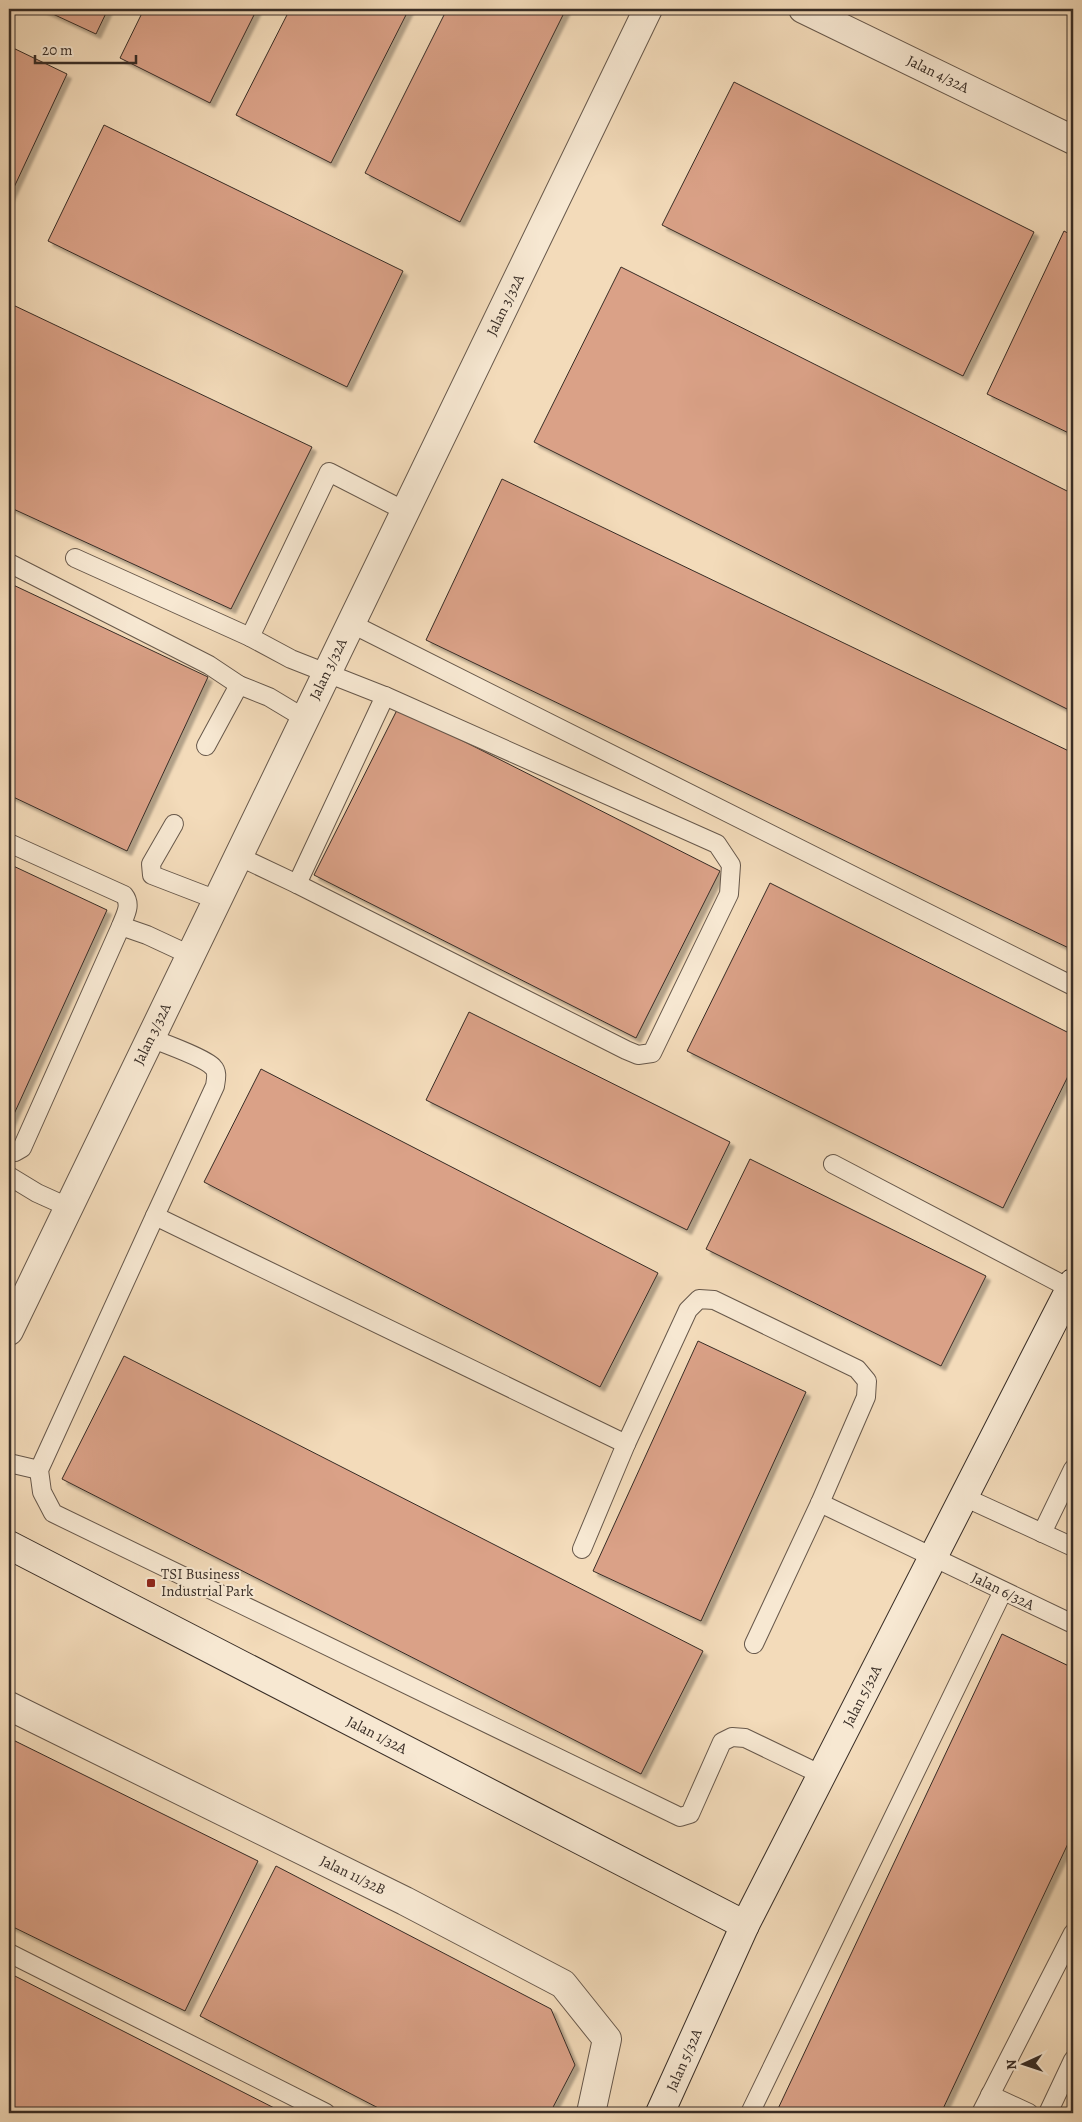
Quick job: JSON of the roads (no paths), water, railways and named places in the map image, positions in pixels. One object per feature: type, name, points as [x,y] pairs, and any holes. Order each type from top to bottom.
[{"type":"street","name":"Jalan 3/32A","points":[[9,1330],[648,9]]},
{"type":"street","name":"Jalan 4/32A","points":[[803,9],[1073,140]]},
{"type":"street","name":"Jalan 5/32A","points":[[660,2113],[745,1925],[1072,1287]]},
{"type":"street","name":"Jalan 1/32A","points":[[9,1545],[745,1925]]},
{"type":"street","name":"Jalan 11/32B","points":[[9,1706],[405,1901],[563,1984],[607,2039],[591,2113]]},
{"type":"lane","points":[[250,637],[329,472],[405,511]]},
{"type":"lane","points":[[75,558],[250,637],[291,659],[385,696],[717,844],[731,865],[728,894],[652,1054],[638,1055],[238,856]]},
{"type":"lane","points":[[9,563],[209,665],[238,685],[269,697],[304,718]]},
{"type":"lane","points":[[350,624],[1073,986]]},
{"type":"lane","points":[[206,746],[238,685]]},
{"type":"lane","points":[[297,884],[385,696]]},
{"type":"lane","points":[[174,824],[150,864],[152,875],[217,900]]},
{"type":"lane","points":[[9,843],[124,895],[128,900],[128,908],[22,1148],[15,1152],[9,1151]]},
{"type":"lane","points":[[120,926],[147,935],[190,955]]},
{"type":"lane","points":[[150,1038],[190,1054],[213,1066],[217,1074],[214,1086],[156,1216],[39,1470],[42,1492],[53,1513],[680,1817],[690,1814],[722,1742],[732,1737],[745,1738],[822,1775]]},
{"type":"lane","points":[[833,1164],[1072,1287]]},
{"type":"lane","points":[[9,1176],[37,1193],[68,1207]]},
{"type":"lane","points":[[156,1216],[626,1444]]},
{"type":"lane","points":[[582,1549],[626,1444],[688,1310],[699,1299],[714,1300],[857,1369],[866,1380],[866,1397],[820,1503],[754,1644]]},
{"type":"lane","points":[[9,1463],[39,1470]]},
{"type":"lane","points":[[1042,1533],[1073,1469]]},
{"type":"lane","points":[[964,1496],[1073,1547]]},
{"type":"lane","name":"Jalan 6/32A","points":[[820,1503],[1073,1624]]},
{"type":"lane","points":[[750,2113],[1002,1591]]},
{"type":"lane","points":[[981,2113],[1073,1933]]},
{"type":"lane","points":[[9,1953],[326,2113]]},
{"type":"lane","points":[[1048,2113],[1073,2060]]},
{"type":"lane","points":[[990,2096],[1029,2113]]},
{"type":"place","name":"TSI Business Industrial Park","points":[[151,1583]]}]
